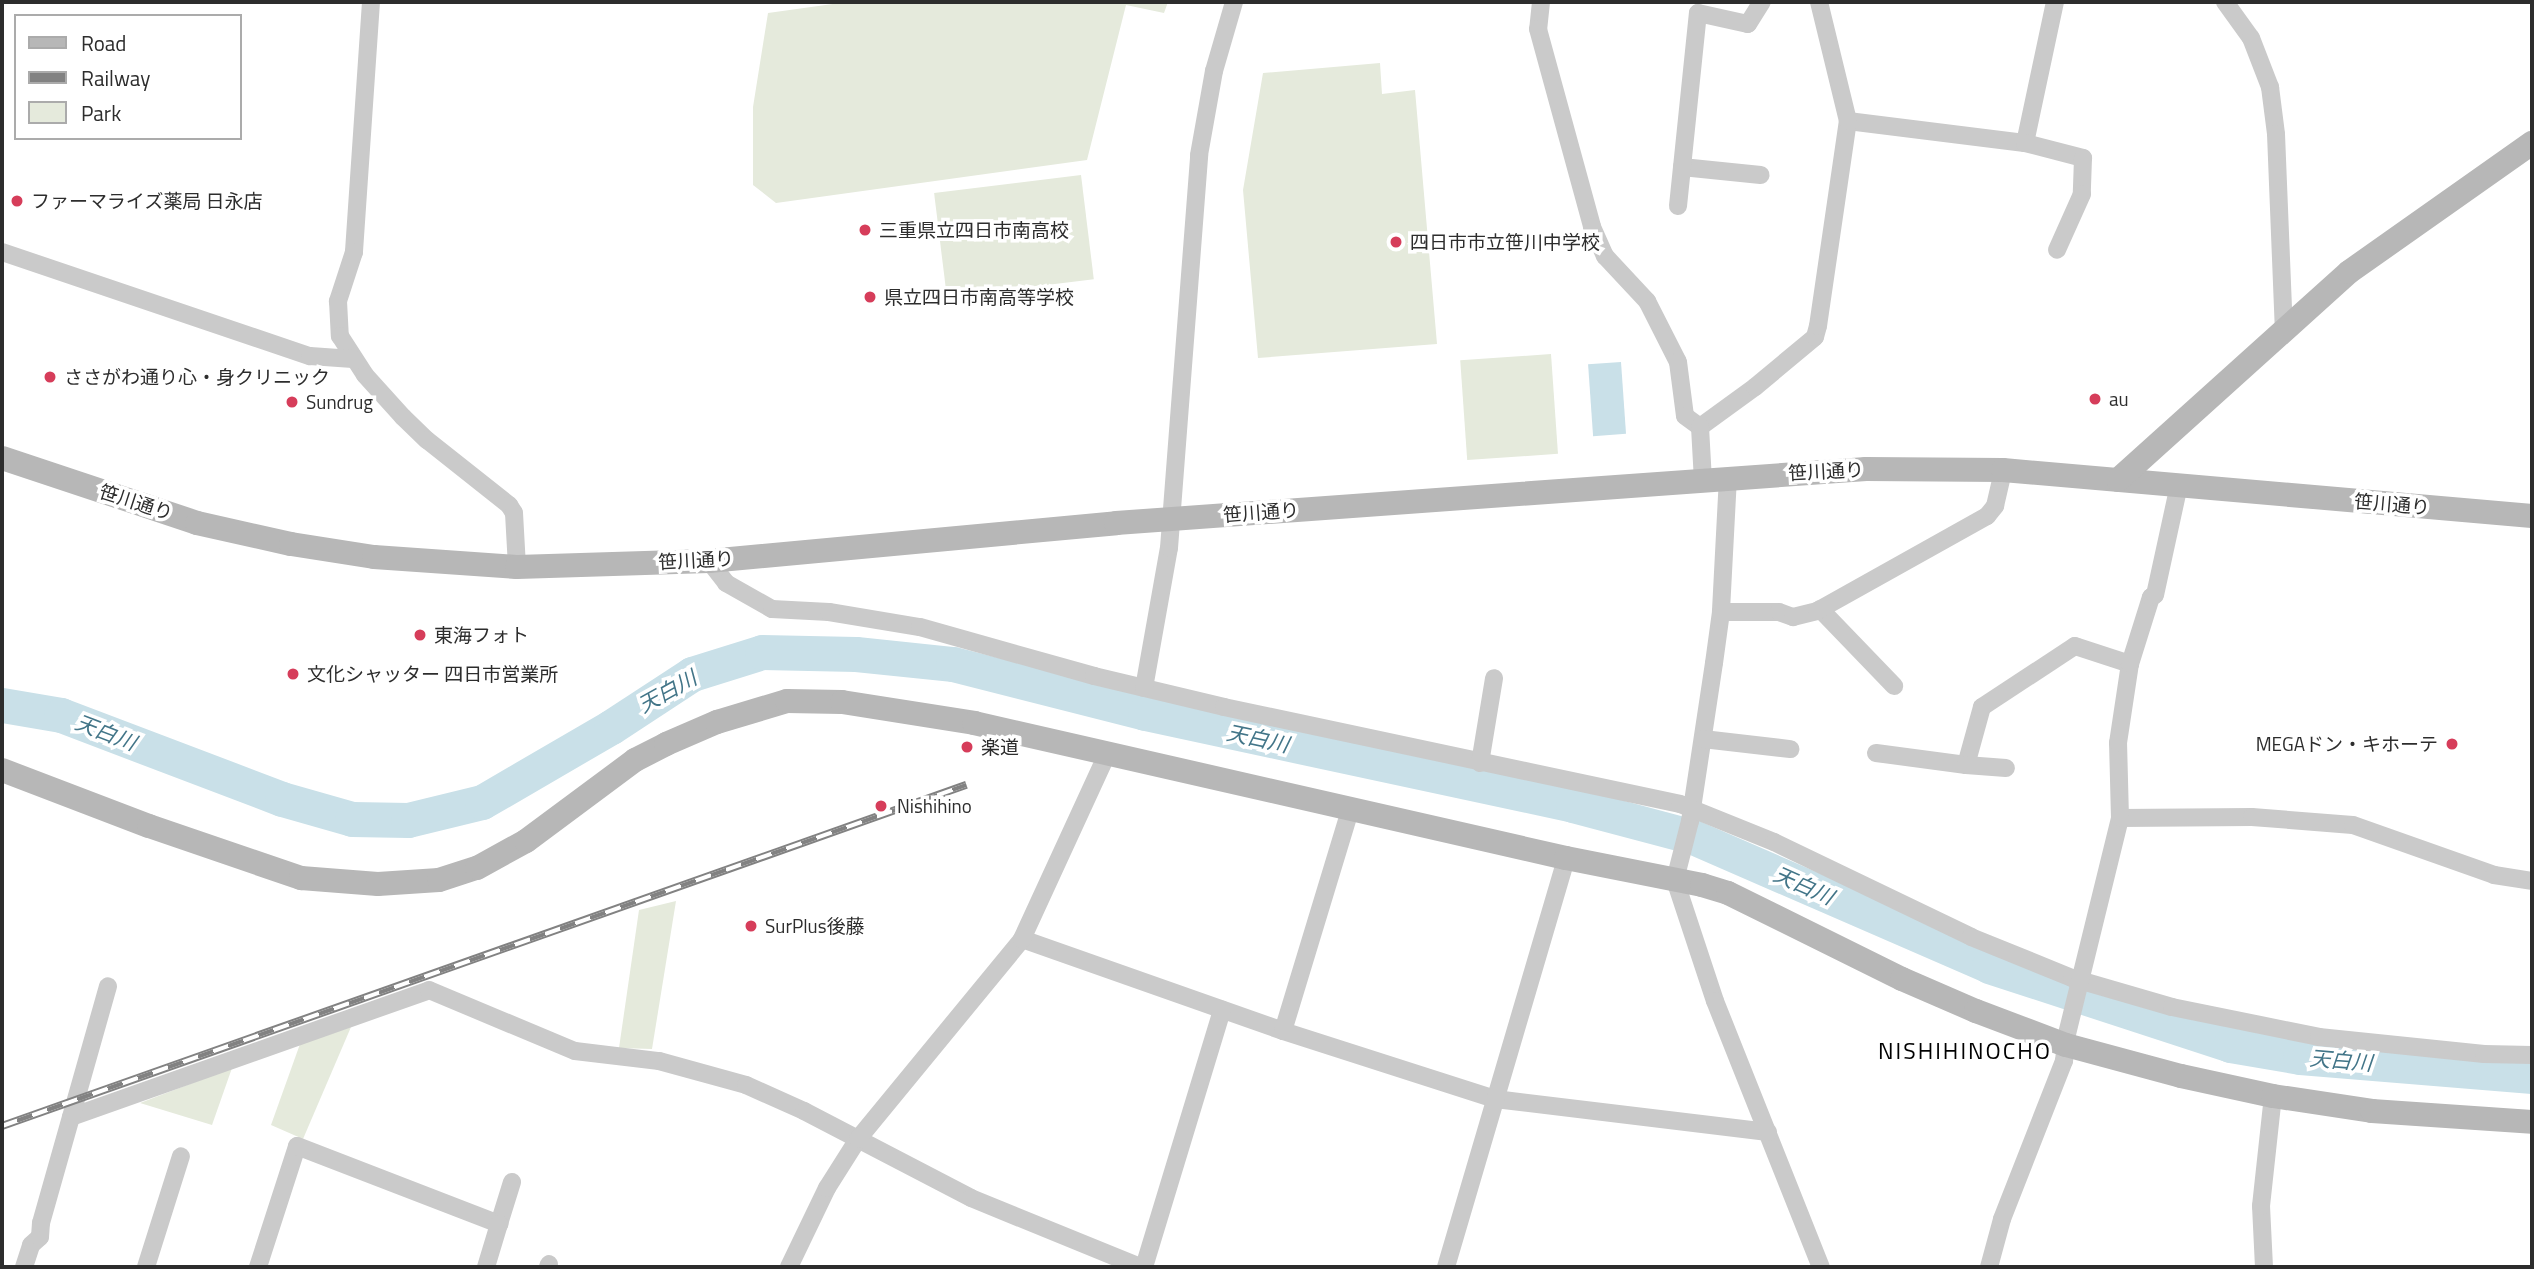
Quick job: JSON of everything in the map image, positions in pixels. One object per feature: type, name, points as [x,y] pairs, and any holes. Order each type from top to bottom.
[{"type":"street","points":[[371,2],[354,252],[338,301],[340,336],[353,359],[427,440],[509,505],[514,513],[517,567]]},
{"type":"street","points":[[1144,688],[1168,548],[1199,155],[1214,71],[1234,2]]},
{"type":"street","points":[[1541,2],[1538,29],[1592,227],[1605,256],[1647,301],[1678,362],[1685,416],[1700,427]]},
{"type":"street","points":[[1678,206],[1698,7],[1748,24],[1762,2]]},
{"type":"street","points":[[1700,427],[1755,387],[1815,337],[1849,121],[1819,2]]},
{"type":"street","points":[[2025,143],[2055,2]]},
{"type":"street","points":[[2225,2],[2252,38],[2270,87],[2276,134],[2284,330]]},
{"type":"street","points":[[1849,121],[2025,143],[2083,158],[2082,194],[2057,250]]},
{"type":"street","points":[[2118,480],[2348,272],[2532,143]]},
{"type":"street","points":[[1682,167],[1761,175]]},
{"type":"street","points":[[2,252],[310,356],[353,359]]},
{"type":"street","points":[[1700,427],[1703,480]]},
{"type":"street","name":"笹川通り","points":[[2,458],[197,523],[282,542],[374,557],[517,567],[709,561],[1169,519],[1866,469],[2003,470],[2532,516]]},
{"type":"street","points":[[1721,611],[1779,612],[1793,617],[1820,609],[1987,516],[1995,506],[2003,470]]},
{"type":"street","points":[[1728,477],[1721,611],[1691,815],[1675,880],[1715,1001],[1821,1267]]},
{"type":"street","points":[[1989,1267],[2002,1219],[2064,1061],[2066,1040],[2120,818],[2119,743],[2130,664],[2151,597],[2155,595],[2179,485]]},
{"type":"street","points":[[709,561],[726,583],[772,609],[829,612],[919,627],[1144,688],[1480,763],[1567,778],[1691,815],[1786,847],[1971,937],[2072,978],[2172,1007],[2319,1037],[2484,1054],[2532,1055]]},
{"type":"street","points":[[1820,609],[1894,685]]},
{"type":"street","points":[[1966,765],[1982,707],[2075,646],[2130,664]]},
{"type":"street","points":[[1480,763],[1494,678]]},
{"type":"street","points":[[2,770],[149,826],[302,877],[378,884],[439,880],[477,868],[526,841],[635,760],[717,722],[787,701],[842,702],[948,719],[1728,893],[1902,979],[2066,1040],[2181,1076],[2273,1096],[2372,1111],[2532,1122]]},
{"type":"street","points":[[1703,738],[1790,749]]},
{"type":"street","points":[[1876,753],[2006,768]]},
{"type":"street","points":[[789,1267],[827,1188],[858,1139],[1022,939],[1107,754]]},
{"type":"street","points":[[1283,1031],[1350,810]]},
{"type":"street","points":[[2120,818],[2252,817],[2353,825],[2494,875],[2532,881]]},
{"type":"street","points":[[1446,1267],[1566,858]]},
{"type":"street","points":[[1022,939],[1283,1031],[1494,1099],[1768,1132]]},
{"type":"street","points":[[24,1267],[31,1245],[40,1237],[41,1223],[108,986]]},
{"type":"street","points":[[71,1117],[429,990],[575,1051],[659,1061],[746,1085],[971,1198],[1142,1267],[1222,1010]]},
{"type":"street","points":[[2264,1267],[2261,1206],[2273,1096]]},
{"type":"street","points":[[258,1267],[297,1146],[499,1224]]},
{"type":"street","points":[[146,1267],[181,1156]]},
{"type":"street","points":[[486,1267],[512,1182]]},
{"type":"green space","points":[[847,2],[1168,2],[1164,13],[1126,5],[1087,160],[776,203],[753,185],[753,107],[768,13]]},
{"type":"green space","points":[[1380,63],[1382,94],[1415,90],[1437,344],[1258,358],[1243,190],[1263,73]]},
{"type":"green space","points":[[1081,175],[1094,279],[947,297],[934,193]]},
{"type":"green space","points":[[1551,354],[1558,454],[1467,460],[1460,360]]},
{"type":"green space","points":[[676,901],[652,1049],[619,1048],[639,910]]},
{"type":"green space","points":[[351,1027],[303,1139],[271,1125],[300,1044]]},
{"type":"green space","points":[[232,1068],[212,1125],[140,1103]]},
{"type":"water","points":[[1621,362],[1626,434],[1593,436],[1588,364]]},
{"type":"waterway","name":"天白川","points":[[2,705],[61,715],[282,799],[352,819],[408,820],[482,802],[611,727],[692,674],[762,652],[856,654],[953,664],[1145,713],[1573,805],[1693,837],[1989,966],[2230,1045],[2300,1057],[2532,1076]]},
{"type":"railway","points":[[2,1126],[966,785]]},
{"type":"place","name":"ファーマライズ薬局 日永店","points":[[17,201]]},
{"type":"place","name":"三重県立四日市南高校","points":[[865,230]]},
{"type":"place","name":"四日市市立笹川中学校","points":[[1396,242]]},
{"type":"place","name":"県立四日市南高等学校","points":[[870,297]]},
{"type":"place","name":"ささがわ通り心・身クリニック","points":[[50,377]]},
{"type":"place","name":"au","points":[[2095,399]]},
{"type":"place","name":"Sundrug","points":[[292,402]]},
{"type":"place","name":"東海フォト","points":[[420,635]]},
{"type":"place","name":"文化シャッター 四日市営業所","points":[[293,674]]},
{"type":"place","name":"MEGAドン・キホーテ","points":[[2452,744]]},
{"type":"place","name":"楽道","points":[[967,747]]},
{"type":"place","name":"Nishihino","points":[[881,806]]},
{"type":"place","name":"SurPlus後藤","points":[[751,926]]},
{"type":"district","name":"NISHIHINOCHO","points":[[1965,1051]]}]
